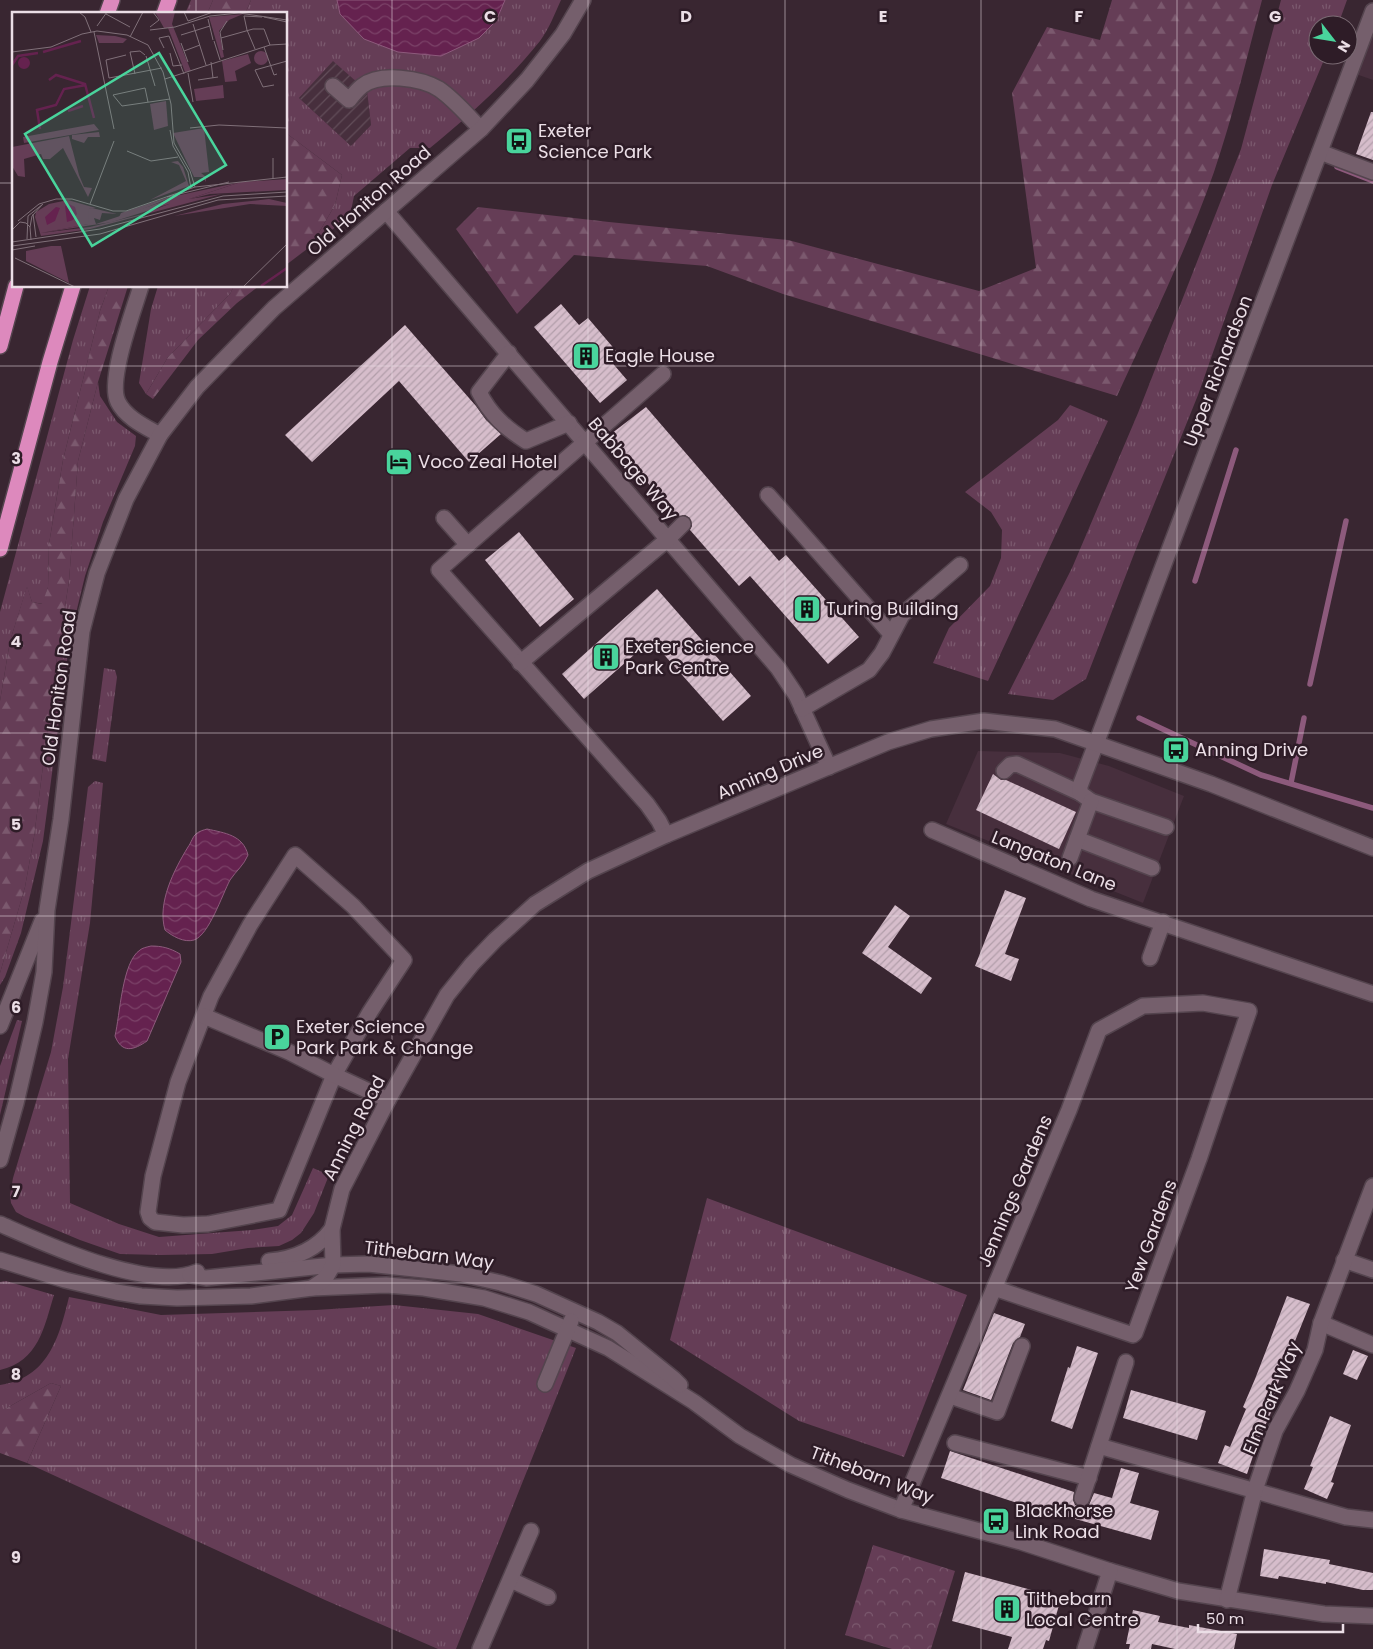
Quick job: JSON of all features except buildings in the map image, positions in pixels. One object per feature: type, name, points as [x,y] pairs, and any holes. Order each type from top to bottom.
[{"type":"highway","points":[[108,12],[112,0]]},
{"type":"highway","points":[[165,12],[169,0]]},
{"type":"highway","points":[[0,346],[15,288]]},
{"type":"highway","points":[[0,548],[50,362],[72,288]]},
{"type":"street","name":"Old Honiton Road","points":[[0,1160],[35,1022],[44,972],[47,910],[58,836],[82,631],[96,573],[126,499],[160,435],[198,387],[274,308],[481,129],[527,80],[563,34],[583,0]]},
{"type":"street","name":"Upper Richardson","points":[[1070,858],[1077,839],[1084,791],[1097,743],[1373,11]]},
{"type":"street","points":[[333,86],[349,100],[362,86],[371,81],[383,78],[411,79],[438,88],[457,104],[481,129]]},
{"type":"street","points":[[1320,152],[1373,172]]},
{"type":"street","name":"Babbage Way","points":[[386,211],[778,668],[796,695],[829,767]]},
{"type":"street","points":[[140,288],[118,360],[116,384],[118,401],[132,418],[160,435]]},
{"type":"street","points":[[509,353],[479,392],[487,407],[507,430],[526,441],[569,423]]},
{"type":"street","points":[[663,374],[439,570],[647,804],[666,835]]},
{"type":"street","points":[[768,495],[891,634]]},
{"type":"street","points":[[444,518],[468,545]]},
{"type":"street","points":[[520,663],[668,539],[683,524]]},
{"type":"street","points":[[802,709],[869,670],[882,653],[902,615],[960,565]]},
{"type":"street","name":"Anning Drive","points":[[666,835],[888,742],[931,729],[984,721],[1055,729],[1218,787],[1373,848]]},
{"type":"street","points":[[1004,772],[1010,765],[1017,764],[1166,827]]},
{"type":"street","name":"Langaton Lane","points":[[932,830],[1091,899],[1373,994]]},
{"type":"street","name":"Anning Road","points":[[333,1265],[332,1229],[342,1189],[388,1100],[447,995],[472,964],[495,940],[535,904],[588,871],[666,835]]},
{"type":"street","points":[[1077,839],[1152,868]]},
{"type":"street","points":[[295,855],[353,906],[404,960],[370,1012],[334,1075],[279,1210],[208,1224],[175,1225],[155,1222],[150,1218],[148,1212],[154,1176],[178,1082],[204,1016],[211,996],[250,925],[295,855]]},
{"type":"street","name":"Old Honiton Road","points":[[0,1026],[47,910]]},
{"type":"street","points":[[1150,958],[1163,922]]},
{"type":"street","name":"Jennings Gardens","points":[[902,1510],[1069,1110],[1099,1030],[1143,1006],[1203,1003],[1249,1011]]},
{"type":"street","name":"Yew Gardens","points":[[994,1288],[1133,1335],[1135,1333],[1199,1159],[1249,1011]]},
{"type":"street","points":[[204,1016],[289,1052],[388,1100]]},
{"type":"street","name":"Elm Park Way","points":[[1228,1600],[1255,1490],[1275,1431],[1297,1390],[1315,1350],[1321,1323],[1373,1186]]},
{"type":"street","name":"Tithebarn Way","points":[[0,1224],[72,1254],[140,1274],[190,1275],[206,1278],[333,1265],[368,1264],[461,1274],[501,1283],[536,1294],[575,1310],[617,1333],[674,1379],[694,1402]]},
{"type":"street","name":"Tithebarn Way","points":[[190,1275],[206,1268],[284,1260],[313,1248],[324,1240],[332,1229]]},
{"type":"street","name":"Tithebarn Way","points":[[0,1260],[65,1280],[142,1296],[177,1298],[251,1296],[312,1288],[386,1286],[424,1288],[484,1298],[528,1312],[608,1348],[694,1402],[740,1436],[791,1465],[848,1490],[902,1510],[1022,1542],[1178,1591],[1324,1614],[1373,1616]]},
{"type":"street","points":[[1344,1260],[1373,1270]]},
{"type":"street","points":[[312,1288],[325,1279],[333,1265]]},
{"type":"street","name":"Tithebarn Way","points":[[333,1265],[344,1275],[386,1286]]},
{"type":"street","points":[[545,1384],[575,1310]]},
{"type":"street","points":[[1321,1323],[1373,1345]]},
{"type":"street","points":[[950,1396],[997,1412],[1022,1346]]},
{"type":"street","points":[[1082,1498],[1126,1362]]},
{"type":"street","points":[[955,1443],[1089,1478]]},
{"type":"street","points":[[1099,1446],[1346,1517],[1373,1520]]},
{"type":"street","points":[[480,1649],[531,1531]]},
{"type":"street","points":[[1085,1649],[1110,1571]]},
{"type":"street","points":[[511,1580],[548,1597]]},
{"type":"shaded area","points":[[1373,25],[1373,80],[1353,73],[1358,65]]},
{"type":"shaded area","points":[[333,60],[367,91],[371,125],[351,146],[299,98]]},
{"type":"shaded area","points":[[978,751],[1060,753],[1109,766],[1184,796],[1143,903],[946,824]]},
{"type":"green space","points":[[191,0],[213,0],[208,12],[186,12]]},
{"type":"green space","points":[[213,0],[251,0],[246,12],[208,12]]},
{"type":"green space","points":[[251,0],[337,0],[340,14],[496,21],[505,0],[561,0],[540,41],[528,56],[474,111],[430,148],[410,148],[354,196],[350,216],[311,246],[335,205],[342,175],[288,134],[288,12],[246,12]],"holes":[[[333,61],[367,91],[371,125],[351,146],[299,98]]]},
{"type":"green space","points":[[1112,0],[1262,0],[1234,108],[1214,172],[1156,313],[1117,396],[783,294],[707,266],[574,255],[517,314],[456,229],[478,207],[788,240],[979,291],[1036,268],[1012,93],[1047,27],[1100,40]]},
{"type":"green space","points":[[1281,0],[1347,0],[1342,15],[1308,15],[1308,65],[1322,65],[1272,185],[1198,395],[1086,679],[1053,700],[1008,694],[1072,568],[1138,413],[1241,149]]},
{"type":"green space","points":[[288,134],[342,175],[335,205],[311,246],[288,263]]},
{"type":"green space","points":[[89,288],[108,288],[100,311],[63,460],[49,544],[48,587],[43,604],[32,602],[27,587],[10,641],[0,701],[0,612],[73,340]]},
{"type":"green space","points":[[108,288],[127,288],[98,382],[78,461],[69,581],[55,671],[34,837],[25,887],[0,973],[0,701],[10,641],[27,586],[32,602],[42,604],[48,587],[49,544],[63,460],[100,311]]},
{"type":"green space","points":[[157,288],[233,288],[230,294],[168,357],[146,394],[139,383],[151,309]]},
{"type":"green space","points":[[233,288],[256,288],[237,303],[198,340],[153,399],[146,394],[168,357],[230,294]]},
{"type":"green space","points":[[98,382],[100,396],[117,422],[136,436],[135,446],[103,522],[85,576],[70,638],[43,841],[21,933],[5,977],[0,985],[0,973],[25,887],[34,837],[55,671],[69,581],[78,461]]},
{"type":"green space","points":[[1070,405],[1108,421],[988,681],[933,663],[949,628],[990,586],[1001,558],[1002,530],[991,512],[965,492],[1058,420]]},
{"type":"green space","points":[[104,668],[115,670],[117,677],[106,762],[92,759]]},
{"type":"green space","points":[[95,781],[103,783],[90,923],[68,1059],[70,1203],[119,1224],[159,1237],[252,1230],[278,1226],[292,1215],[313,1168],[329,1175],[314,1213],[301,1233],[279,1246],[248,1248],[212,1254],[120,1254],[25,1217],[16,1212],[11,1203],[10,1195],[13,1178],[51,1052],[63,987],[88,787]]},
{"type":"green space","points":[[17,1020],[22,1021],[0,1115],[0,1066]]},
{"type":"green space","points":[[707,1198],[967,1295],[904,1457],[799,1421],[670,1340]]},
{"type":"green space","points":[[6,1281],[54,1295],[43,1330],[32,1351],[13,1366],[0,1370],[0,1282]]},
{"type":"green space","points":[[69,1297],[161,1315],[316,1310],[394,1305],[478,1314],[576,1348],[456,1649],[438,1649],[325,1600],[27,1463],[61,1386],[51,1383],[5,1409],[0,1409],[0,1385],[16,1381],[30,1374],[49,1354],[61,1327]]},
{"type":"green space","points":[[51,1383],[61,1386],[27,1463],[0,1453],[0,1409],[5,1409]]},
{"type":"green space","points":[[873,1545],[955,1571],[931,1649],[892,1649],[845,1635]]},
{"type":"water","points":[[337,0],[505,0],[496,21],[479,38],[441,56],[398,52],[364,39],[340,14]]},
{"type":"water","points":[[207,829],[238,839],[246,848],[248,855],[230,880],[205,931],[200,937],[186,941],[175,937],[165,930],[163,909],[165,898],[172,876],[194,836]]},
{"type":"water","points":[[159,946],[180,954],[181,962],[147,1041],[138,1047],[129,1049],[121,1046],[115,1036],[125,977],[134,956],[141,949]]},
{"type":"waterway","points":[[1337,167],[1373,181]]},
{"type":"waterway","points":[[1195,581],[1236,450]]},
{"type":"waterway","points":[[1310,684],[1346,521]]},
{"type":"waterway","points":[[1139,718],[1261,775],[1373,808]]},
{"type":"waterway","points":[[1291,783],[1304,718]]},
{"type":"place","name":"Exeter Science Park","points":[[519,141]]},
{"type":"place","name":"Eagle House","points":[[586,356]]},
{"type":"place","name":"Voco Zeal Hotel","points":[[399,462]]},
{"type":"place","name":"Turing Building","points":[[807,609]]},
{"type":"place","name":"Exeter Science Park Centre","points":[[606,657]]},
{"type":"place","name":"Anning Drive","points":[[1176,750]]},
{"type":"place","name":"Exeter Science Park Park & Change","points":[[277,1037]]},
{"type":"place","name":"Blackhorse Link Road","points":[[996,1521]]},
{"type":"place","name":"Tithebarn Local Centre","points":[[1007,1609]]}]
